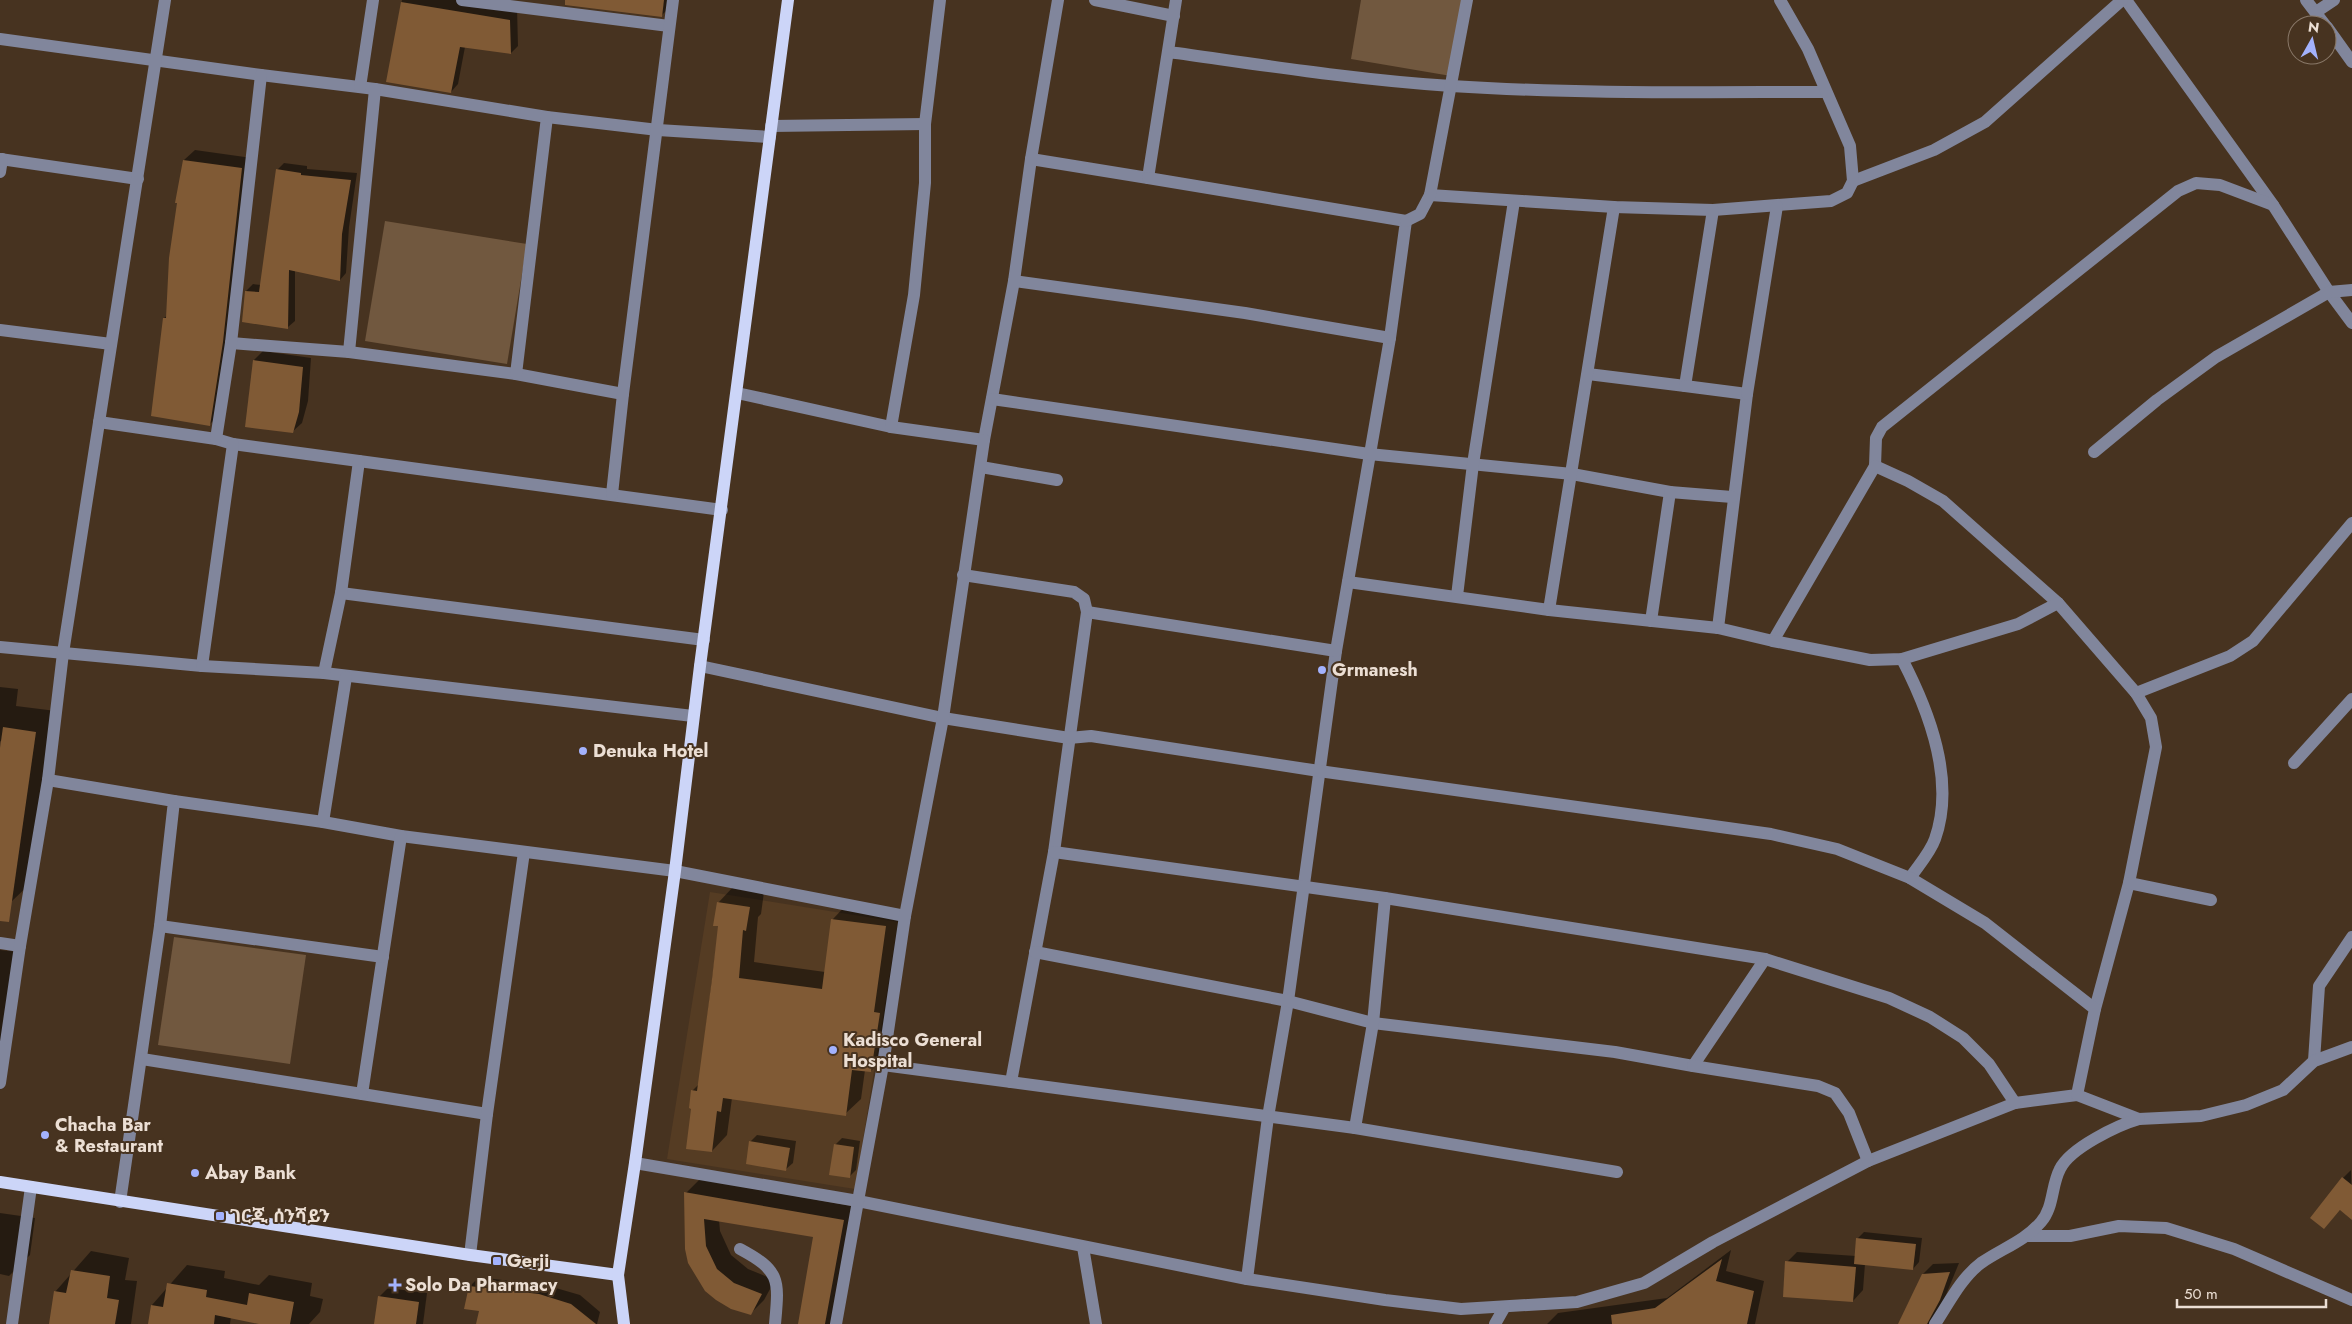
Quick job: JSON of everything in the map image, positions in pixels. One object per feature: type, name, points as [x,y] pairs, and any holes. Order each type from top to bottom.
[{"type":"main road","points":[[624,1324],[618,1275],[636,1163],[675,871],[693,716],[722,510],[788,0]]},
{"type":"main road","points":[[0,1182],[470,1255],[618,1275]]},
{"type":"street","points":[[0,1083],[20,946],[48,780],[63,653],[165,0]]},
{"type":"street","points":[[360,87],[373,0]]},
{"type":"street","points":[[462,0],[669,26]]},
{"type":"street","points":[[612,494],[622,394],[658,130],[669,26],[674,0]]},
{"type":"street","points":[[891,427],[914,295],[925,183],[925,124],[940,0]]},
{"type":"street","points":[[836,1324],[883,1065],[905,916],[943,718],[984,440],[1014,280],[1031,159],[1058,0]]},
{"type":"street","points":[[1095,0],[1174,16]]},
{"type":"street","points":[[1148,178],[1176,0]]},
{"type":"street","points":[[1031,159],[1406,221],[1420,214],[1430,195],[1467,0]]},
{"type":"street","points":[[1430,195],[1614,207],[1713,210],[1831,201],[1847,193],[1853,181],[1850,146],[1808,49],[1780,0]]},
{"type":"street","points":[[1853,181],[1934,150],[1985,122],[2124,0],[2273,204],[2329,292],[2352,323]]},
{"type":"street","points":[[2306,0],[2318,15]]},
{"type":"street","points":[[2316,12],[2334,0]]},
{"type":"street","points":[[0,39],[375,89],[547,116],[658,130],[771,131],[925,124]]},
{"type":"street","points":[[2337,41],[2352,62]]},
{"type":"street","points":[[1169,52],[1336,75],[1450,86],[1614,92],[1826,92]]},
{"type":"street","points":[[216,439],[231,343],[261,75]]},
{"type":"street","points":[[349,352],[375,89]]},
{"type":"street","points":[[516,374],[547,116]]},
{"type":"street","points":[[1,164],[138,179]]},
{"type":"street","points":[[1773,641],[1875,466],[1876,438],[1882,427],[2178,191],[2196,184],[2220,185],[2273,204]]},
{"type":"street","points":[[1457,596],[1473,464],[1514,201]]},
{"type":"street","points":[[1718,628],[1732,497],[1777,206]]},
{"type":"street","points":[[1549,610],[1614,207]]},
{"type":"street","points":[[1685,386],[1713,210]]},
{"type":"street","points":[[1247,1279],[1268,1117],[1288,1001],[1336,651],[1390,338],[1406,221]]},
{"type":"street","points":[[1014,280],[1245,313],[1390,338]]},
{"type":"street","points":[[2094,452],[2157,400],[2216,357],[2329,292],[2352,290]]},
{"type":"street","points":[[0,330],[111,344]]},
{"type":"street","points":[[231,343],[349,352],[516,374],[622,394]]},
{"type":"street","points":[[1588,374],[1747,394]]},
{"type":"street","points":[[737,393],[891,427],[984,440]]},
{"type":"street","points":[[992,399],[1369,454],[1572,474],[1670,492],[1732,497]]},
{"type":"street","points":[[99,422],[216,439],[233,444],[722,510]]},
{"type":"street","points":[[202,666],[233,444]]},
{"type":"street","points":[[324,674],[341,593],[359,461]]},
{"type":"street","points":[[1875,466],[1908,481],[1943,501],[2058,603],[2136,693],[2151,718],[2156,747],[2129,883],[2095,1009],[2077,1094]]},
{"type":"street","points":[[981,467],[1057,480]]},
{"type":"street","points":[[1651,621],[1670,492]]},
{"type":"street","points":[[2136,693],[2230,656],[2253,641],[2352,523]]},
{"type":"street","points":[[963,576],[1074,592],[1084,599],[1086,612],[1054,852],[1011,1082]]},
{"type":"street","points":[[1348,582],[1549,610],[1718,628],[1870,660],[1902,659],[2018,624],[2058,603]]},
{"type":"street","points":[[341,593],[704,640]]},
{"type":"street","points":[[1086,612],[1336,651]]},
{"type":"street","points":[[0,647],[202,666],[324,674],[693,716]]},
{"type":"street","points":[[1902,659],[1919,691],[1939,757],[1942,795],[1934,840],[1910,878]]},
{"type":"street","points":[[700,666],[943,718],[1069,738],[1092,736],[1320,771],[1771,834],[1837,849],[1910,878],[1985,923],[2095,1009]]},
{"type":"street","points":[[323,822],[346,677]]},
{"type":"street","points":[[2294,763],[2352,699]]},
{"type":"street","points":[[48,780],[174,801],[323,822],[401,836],[675,871],[905,916]]},
{"type":"street","points":[[120,1202],[160,926],[174,801]]},
{"type":"street","points":[[362,1094],[401,836]]},
{"type":"street","points":[[470,1255],[487,1114],[524,852]]},
{"type":"street","points":[[1054,852],[1384,898],[1765,959],[1889,998],[1930,1017],[1963,1038],[1989,1064],[2015,1103]]},
{"type":"street","points":[[2129,883],[2211,900]]},
{"type":"street","points":[[1355,1128],[1373,1023],[1384,898]]},
{"type":"street","points":[[160,926],[383,958]]},
{"type":"street","points":[[2314,1061],[2319,986],[2352,937]]},
{"type":"street","points":[[0,943],[20,946]]},
{"type":"street","points":[[1035,952],[1288,1001],[1373,1023],[1615,1052],[1818,1086],[1835,1093],[1849,1113],[1868,1161]]},
{"type":"street","points":[[1693,1066],[1765,959]]},
{"type":"street","points":[[1936,1324],[1962,1282],[1980,1264],[2028,1236],[2042,1221],[2050,1206],[2060,1168],[2076,1151],[2122,1124],[2139,1118],[2201,1116],[2246,1105],[2283,1090],[2314,1061],[2352,1047]]},
{"type":"street","points":[[142,1059],[487,1114]]},
{"type":"street","points":[[883,1065],[1355,1128],[1617,1172]]},
{"type":"street","points":[[636,1163],[858,1201],[1247,1279],[1461,1309],[1504,1308],[1577,1302],[1644,1283],[1713,1242],[1868,1161],[2015,1103],[2077,1094],[2139,1118]]},
{"type":"street","points":[[12,1324],[31,1187]]},
{"type":"street","points":[[2028,1236],[2070,1236],[2120,1226],[2166,1228],[2234,1249],[2352,1300]]},
{"type":"street","points":[[1083,1247],[1096,1324]]},
{"type":"street","points":[[740,1249],[762,1261],[773,1274],[778,1293],[775,1324]]},
{"type":"street","points":[[1495,1324],[1504,1308]]},
{"type":"shaded area","points":[[1361,0],[1463,0],[1451,76],[1351,59]]},
{"type":"shaded area","points":[[385,221],[527,244],[507,364],[365,341]]},
{"type":"shaded area","points":[[710,892],[898,922],[855,1189],[667,1159]]},
{"type":"shaded area","points":[[174,937],[306,955],[290,1064],[158,1045]]},
{"type":"building","points":[[565,0],[664,0],[662,17],[565,5]]},
{"type":"building","points":[[401,2],[510,20],[511,54],[460,47],[451,93],[386,82]]},
{"type":"building","points":[[183,160],[242,168],[223,342],[210,426],[151,416],[163,318],[166,318],[169,258],[177,203],[175,203]]},
{"type":"building","points":[[276,169],[301,173],[301,175],[351,180],[342,234],[340,281],[289,270],[288,329],[242,322],[245,291],[259,292]]},
{"type":"building","points":[[253,360],[303,367],[299,412],[293,433],[245,427]]},
{"type":"building","points":[[3,727],[36,732],[9,922],[0,921],[0,748]]},
{"type":"building","points":[[717,902],[750,907],[746,931],[743,930],[739,978],[822,989],[831,919],[886,926],[874,1012],[880,1013],[871,1072],[852,1070],[846,1116],[723,1098],[721,1112],[717,1111],[712,1152],[686,1149],[691,1109],[689,1108],[691,1090],[697,1091],[712,979],[718,926],[713,926]]},
{"type":"building","points":[[749,1141],[790,1148],[786,1171],[746,1164]]},
{"type":"building","points":[[834,1144],[854,1147],[850,1178],[829,1175]]},
{"type":"building","points":[[2342,1177],[2352,1185],[2352,1220],[2340,1210],[2324,1229],[2310,1218]]},
{"type":"building","points":[[684,1192],[844,1220],[825,1324],[798,1324],[813,1237],[704,1219],[706,1246],[717,1269],[734,1283],[762,1294],[751,1315],[731,1309],[705,1291],[688,1263],[685,1249]]},
{"type":"building","points":[[1856,1238],[1916,1244],[1913,1270],[1854,1264]]},
{"type":"building","points":[[1722,1259],[1716,1281],[1754,1291],[1747,1324],[1612,1324],[1611,1315],[1655,1308]]},
{"type":"building","points":[[1785,1261],[1856,1267],[1853,1302],[1783,1297]]},
{"type":"building","points":[[71,1270],[110,1276],[107,1298],[119,1300],[115,1324],[49,1324],[54,1291],[66,1293]]},
{"type":"building","points":[[1950,1272],[1940,1300],[1927,1324],[1898,1324],[1922,1274]]},
{"type":"building","points":[[167,1283],[207,1290],[206,1297],[247,1305],[249,1293],[294,1302],[290,1324],[259,1324],[215,1315],[214,1324],[148,1324],[151,1305],[163,1307]]},
{"type":"building","points":[[469,1286],[539,1294],[571,1304],[596,1324],[476,1324],[479,1311],[464,1309]]},
{"type":"building","points":[[378,1296],[419,1302],[416,1324],[374,1324]]},
{"type":"place","name":"Grmanesh","points":[[1322,670]]},
{"type":"place","name":"Denuka Hotel","points":[[583,751]]},
{"type":"place","name":"Kadisco General Hospital","points":[[833,1050]]},
{"type":"place","name":"Chacha Bar & Restaurant","points":[[45,1135]]},
{"type":"place","name":"Abay Bank","points":[[195,1173]]},
{"type":"place","name":"ገርጂ ሰንሻይን","points":[[220,1216]]},
{"type":"place","name":"Gerji","points":[[497,1261]]},
{"type":"place","name":"Solo Da Pharmacy","points":[[395,1285]]}]
